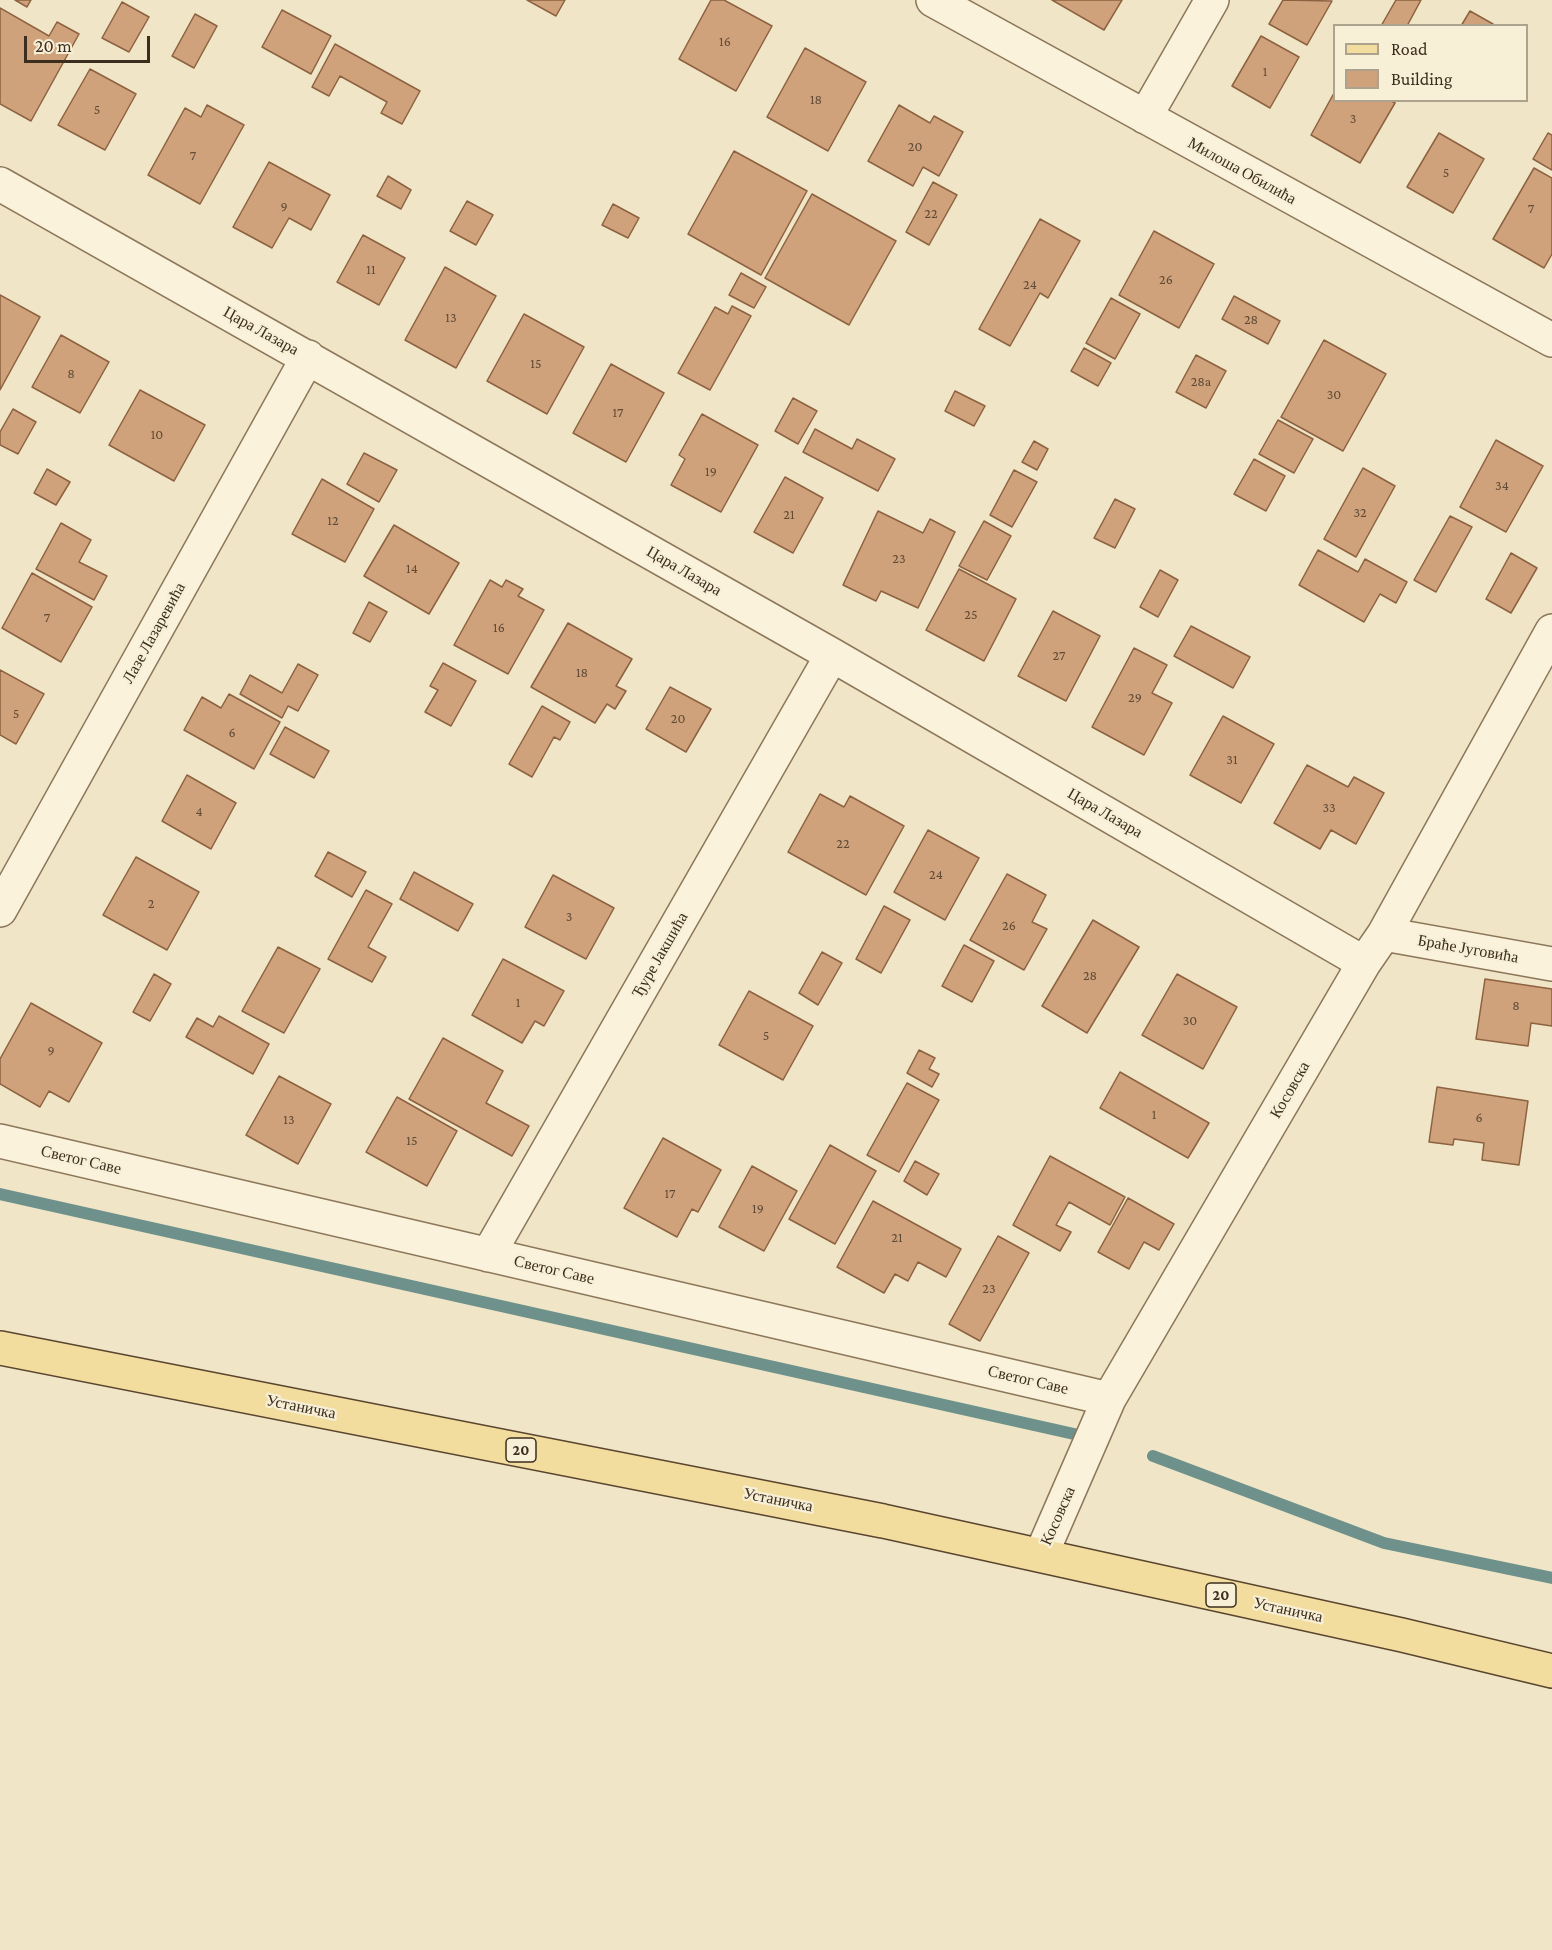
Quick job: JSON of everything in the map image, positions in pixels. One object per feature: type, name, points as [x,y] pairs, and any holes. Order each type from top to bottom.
[{"type":"main road","name":"Устаничка","points":[[0,1348],[872,1518],[1402,1635],[1552,1671]]},
{"type":"street","name":"Милоша Обилића","points":[[933,0],[1552,340]]},
{"type":"street","points":[[1145,117],[1212,0]]},
{"type":"street","name":"Цара Лазара","points":[[0,184],[832,655],[1364,963]]},
{"type":"street","name":"Лазе Лазаревића","points":[[0,910],[308,357]]},
{"type":"street","name":"Косовска","points":[[1041,1556],[1109,1399],[1364,963],[1384,934],[1552,631]]},
{"type":"street","name":"Ђуре Јакшића","points":[[488,1255],[832,655]]},
{"type":"street","name":"Браће Југовића","points":[[1384,934],[1552,964]]},
{"type":"street","name":"Светог Саве","points":[[0,1141],[1109,1399]]},
{"type":"building","points":[[15,0],[31,0],[27,7]]},
{"type":"building","points":[[527,0],[565,0],[556,16]]},
{"type":"building","points":[[711,0],[724,0],[772,26],[736,91],[679,59]]},
{"type":"building","points":[[1052,0],[1122,0],[1104,30]]},
{"type":"building","points":[[1283,0],[1332,1],[1307,45],[1269,24]]},
{"type":"building","points":[[1396,0],[1421,0],[1408,24],[1382,24]]},
{"type":"building","points":[[122,2],[149,17],[129,52],[102,38]]},
{"type":"building","points":[[0,8],[49,36],[57,22],[79,34],[31,121],[0,104]]},
{"type":"building","points":[[282,10],[331,36],[311,74],[262,47]]},
{"type":"building","points":[[1470,11],[1493,24],[1462,24]]},
{"type":"building","points":[[195,14],[217,26],[194,68],[172,56]]},
{"type":"building","points":[[1261,36],[1299,57],[1270,108],[1232,86]]},
{"type":"building","points":[[335,44],[420,91],[402,124],[381,113],[387,102],[340,76],[329,96],[312,87]]},
{"type":"building","points":[[805,48],[866,82],[828,151],[767,117]]},
{"type":"building","points":[[90,69],[136,94],[105,150],[58,125]]},
{"type":"building","points":[[1333,95],[1333,102],[1395,103],[1360,163],[1311,135]]},
{"type":"building","points":[[207,105],[244,125],[200,204],[148,175],[185,108],[201,117]]},
{"type":"building","points":[[899,105],[930,123],[934,116],[963,132],[939,176],[923,167],[913,186],[868,161]]},
{"type":"building","points":[[1439,133],[1484,159],[1453,213],[1407,187]]},
{"type":"building","points":[[1548,133],[1552,135],[1552,170],[1533,159]]},
{"type":"building","points":[[734,151],[807,191],[761,275],[688,234]]},
{"type":"building","points":[[269,162],[330,195],[311,230],[289,218],[272,248],[233,227]]},
{"type":"building","points":[[1534,168],[1552,178],[1552,254],[1544,268],[1493,239]]},
{"type":"building","points":[[388,176],[411,190],[401,209],[377,196]]},
{"type":"building","points":[[933,182],[957,195],[929,245],[906,232]]},
{"type":"building","points":[[812,194],[896,241],[849,325],[765,278]]},
{"type":"building","points":[[467,201],[493,215],[476,245],[450,231]]},
{"type":"building","points":[[613,204],[639,218],[628,238],[602,225]]},
{"type":"building","points":[[1040,219],[1080,241],[1048,298],[1040,293],[1010,346],[979,329]]},
{"type":"building","points":[[1154,231],[1214,264],[1179,328],[1119,295]]},
{"type":"building","points":[[363,235],[405,258],[379,305],[337,282]]},
{"type":"building","points":[[445,267],[496,296],[456,368],[405,340]]},
{"type":"building","points":[[741,273],[766,287],[754,308],[729,295]]},
{"type":"building","points":[[0,295],[40,317],[0,390]]},
{"type":"building","points":[[1234,296],[1280,321],[1268,344],[1222,319]]},
{"type":"building","points":[[1111,298],[1140,314],[1115,359],[1086,343]]},
{"type":"building","points":[[732,306],[751,316],[710,390],[678,373],[715,307],[728,314]]},
{"type":"building","points":[[524,314],[584,347],[547,414],[487,381]]},
{"type":"building","points":[[61,335],[109,362],[80,413],[32,387]]},
{"type":"building","points":[[1324,340],[1386,374],[1343,451],[1281,417]]},
{"type":"building","points":[[1084,348],[1111,363],[1098,386],[1071,371]]},
{"type":"building","points":[[1196,355],[1226,371],[1206,408],[1176,392]]},
{"type":"building","points":[[611,364],[664,393],[626,462],[573,433]]},
{"type":"building","points":[[140,390],[205,425],[174,481],[109,445]]},
{"type":"building","points":[[955,391],[985,406],[974,426],[945,411]]},
{"type":"building","points":[[793,398],[817,411],[798,444],[775,431]]},
{"type":"building","points":[[13,409],[36,422],[18,454],[0,445],[0,432]]},
{"type":"building","points":[[702,414],[758,445],[721,512],[671,485],[685,459],[679,455]]},
{"type":"building","points":[[1278,420],[1313,439],[1294,473],[1259,454]]},
{"type":"building","points":[[815,429],[852,449],[857,439],[895,459],[878,491],[803,452]]},
{"type":"building","points":[[1496,440],[1543,466],[1506,532],[1460,507]]},
{"type":"building","points":[[1034,441],[1048,449],[1037,470],[1022,462]]},
{"type":"building","points":[[364,453],[397,470],[379,502],[347,484]]},
{"type":"building","points":[[1254,459],[1285,476],[1266,511],[1234,494]]},
{"type":"building","points":[[1363,468],[1395,486],[1356,557],[1324,539]]},
{"type":"building","points":[[47,469],[70,482],[56,505],[34,493]]},
{"type":"building","points":[[1014,470],[1037,482],[1012,527],[990,515]]},
{"type":"building","points":[[785,477],[823,498],[793,553],[754,532]]},
{"type":"building","points":[[322,479],[374,509],[345,562],[292,534]]},
{"type":"building","points":[[1115,499],[1135,509],[1115,548],[1094,538]]},
{"type":"building","points":[[878,511],[923,533],[930,519],[955,532],[918,608],[881,591],[876,601],[843,585]]},
{"type":"building","points":[[1450,516],[1472,527],[1436,592],[1414,580]]},
{"type":"building","points":[[984,521],[1011,536],[987,580],[959,566]]},
{"type":"building","points":[[61,523],[91,540],[79,562],[107,576],[94,600],[36,569]]},
{"type":"building","points":[[394,525],[459,563],[429,614],[364,576]]},
{"type":"building","points":[[1318,550],[1358,572],[1365,559],[1407,582],[1396,603],[1380,594],[1364,622],[1299,585]]},
{"type":"building","points":[[1511,553],[1537,568],[1511,613],[1486,599]]},
{"type":"building","points":[[959,569],[1016,599],[984,661],[926,630]]},
{"type":"building","points":[[1160,570],[1178,580],[1158,617],[1140,607]]},
{"type":"building","points":[[32,573],[92,607],[61,662],[2,628]]},
{"type":"building","points":[[490,580],[502,587],[506,580],[523,589],[518,596],[544,610],[508,674],[454,645]]},
{"type":"building","points":[[369,602],[387,612],[370,642],[353,633]]},
{"type":"building","points":[[1053,611],[1100,636],[1066,701],[1018,676]]},
{"type":"building","points":[[568,623],[632,659],[616,686],[626,691],[615,709],[607,704],[595,723],[531,687]]},
{"type":"building","points":[[1191,626],[1250,657],[1233,688],[1174,656]]},
{"type":"building","points":[[1134,648],[1167,665],[1152,693],[1172,703],[1144,755],[1092,727]]},
{"type":"building","points":[[443,663],[476,681],[451,726],[425,712],[438,690],[430,686]]},
{"type":"building","points":[[298,664],[318,675],[298,711],[288,706],[282,718],[240,694],[250,675],[282,693]]},
{"type":"building","points":[[0,670],[44,694],[16,744],[0,735]]},
{"type":"building","points":[[670,687],[711,709],[686,752],[646,729]]},
{"type":"building","points":[[229,694],[280,722],[254,769],[184,730],[202,697],[221,708]]},
{"type":"building","points":[[542,706],[570,722],[560,740],[554,737],[532,777],[509,764]]},
{"type":"building","points":[[1223,716],[1274,744],[1241,803],[1190,775]]},
{"type":"building","points":[[285,727],[329,751],[314,778],[270,754]]},
{"type":"building","points":[[1307,765],[1348,787],[1354,777],[1384,793],[1356,844],[1331,830],[1320,849],[1274,823]]},
{"type":"building","points":[[187,775],[236,803],[211,849],[162,821]]},
{"type":"building","points":[[820,794],[844,807],[850,796],[904,826],[866,895],[788,852]]},
{"type":"building","points":[[928,830],[979,858],[945,920],[894,892]]},
{"type":"building","points":[[328,852],[366,872],[352,897],[315,876]]},
{"type":"building","points":[[136,857],[199,892],[167,950],[103,915]]},
{"type":"building","points":[[414,872],[473,904],[458,931],[400,899]]},
{"type":"building","points":[[1007,874],[1046,895],[1032,922],[1047,929],[1024,970],[970,940]]},
{"type":"building","points":[[553,875],[614,908],[586,959],[525,927]]},
{"type":"building","points":[[366,890],[392,904],[368,947],[386,957],[372,982],[328,959]]},
{"type":"building","points":[[884,906],[910,920],[881,973],[856,959]]},
{"type":"building","points":[[1093,920],[1139,947],[1087,1033],[1042,1006]]},
{"type":"building","points":[[964,945],[994,961],[972,1002],[942,986]]},
{"type":"building","points":[[278,947],[320,969],[284,1033],[242,1011]]},
{"type":"building","points":[[822,952],[842,963],[818,1005],[799,993]]},
{"type":"building","points":[[503,959],[564,991],[544,1026],[535,1021],[522,1043],[472,1015]]},
{"type":"building","points":[[154,974],[171,984],[150,1021],[133,1012]]},
{"type":"building","points":[[1177,974],[1237,1007],[1203,1069],[1142,1035]]},
{"type":"building","points":[[1485,979],[1552,989],[1552,1026],[1531,1023],[1528,1046],[1476,1039]]},
{"type":"building","points":[[749,991],[813,1026],[783,1080],[719,1045]]},
{"type":"building","points":[[31,1003],[102,1043],[69,1102],[49,1091],[40,1107],[0,1084],[0,1059]]},
{"type":"building","points":[[219,1016],[269,1044],[253,1074],[186,1037],[197,1018],[213,1027]]},
{"type":"building","points":[[443,1038],[503,1071],[486,1103],[529,1126],[512,1156],[409,1099]]},
{"type":"building","points":[[919,1050],[935,1058],[929,1069],[939,1074],[932,1087],[907,1073]]},
{"type":"building","points":[[1120,1072],[1209,1123],[1188,1158],[1100,1108]]},
{"type":"building","points":[[279,1076],[331,1104],[298,1164],[246,1135]]},
{"type":"building","points":[[907,1083],[939,1100],[899,1172],[867,1155]]},
{"type":"building","points":[[1437,1087],[1528,1101],[1519,1165],[1482,1160],[1484,1143],[1454,1139],[1453,1145],[1429,1142]]},
{"type":"building","points":[[397,1097],[457,1131],[427,1186],[366,1152]]},
{"type":"building","points":[[663,1138],[721,1170],[698,1212],[692,1209],[677,1237],[624,1208]]},
{"type":"building","points":[[830,1145],[876,1171],[835,1244],[789,1219]]},
{"type":"building","points":[[1050,1156],[1125,1197],[1110,1225],[1069,1202],[1056,1225],[1071,1232],[1060,1251],[1013,1225]]},
{"type":"building","points":[[915,1161],[939,1174],[927,1195],[904,1181]]},
{"type":"building","points":[[752,1166],[797,1191],[764,1251],[719,1227]]},
{"type":"building","points":[[1128,1198],[1174,1224],[1159,1250],[1144,1242],[1129,1269],[1098,1252]]},
{"type":"building","points":[[873,1201],[961,1249],[946,1277],[918,1262],[908,1281],[895,1274],[884,1293],[837,1267]]},
{"type":"building","points":[[998,1236],[1029,1253],[980,1341],[949,1324]]},
{"type":"waterway","points":[[0,1194],[1083,1436]]},
{"type":"waterway","points":[[1153,1456],[1384,1543],[1552,1578]]}]
